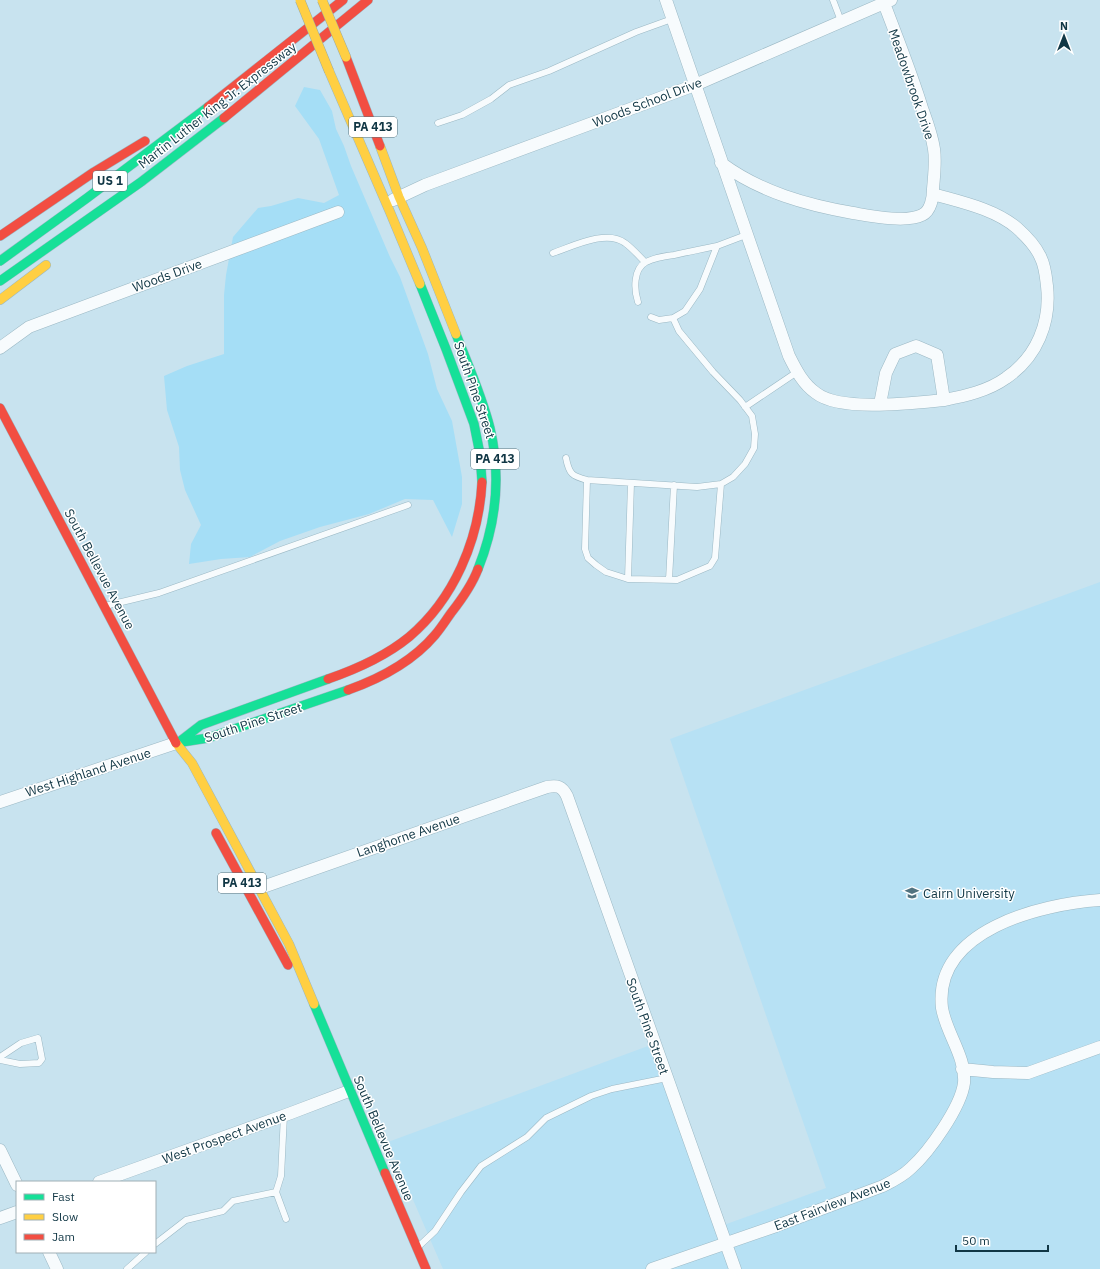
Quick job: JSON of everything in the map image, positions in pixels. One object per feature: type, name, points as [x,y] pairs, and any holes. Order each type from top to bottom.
[{"type":"main road","name":"South Pine Street","points":[[176,743],[201,725],[340,675],[380,656],[408,638],[430,617],[462,567],[473,538],[481,502],[482,481],[480,454],[474,424],[446,349],[387,204],[328,71],[300,0]]},
{"type":"main road","name":"South Pine Street","points":[[176,743],[208,738],[362,685],[393,669],[415,654],[434,636],[463,598],[474,580],[485,552],[491,529],[495,506],[496,482],[495,457],[490,428],[471,372],[422,248],[399,197],[346,58],[322,0]]},
{"type":"main road","name":"Martin Luther King Jr. Expressway","points":[[0,261],[130,167],[343,0]]},
{"type":"main road","name":"Martin Luther King Jr. Expressway","points":[[0,281],[141,182],[239,107],[368,0]]},
{"type":"main road","points":[[0,236],[125,152],[218,99]]},
{"type":"main road","points":[[101,222],[141,182]]},
{"type":"main road","points":[[0,300],[53,260]]},
{"type":"main road","name":"South Bellevue Avenue","points":[[0,408],[176,743],[192,763],[289,944],[349,1090],[426,1269]]},
{"type":"main road","name":"South Bellevue Avenue","points":[[176,743],[181,764]]},
{"type":"main road","name":"South Bellevue Avenue","points":[[211,825],[275,944],[319,1018]]},
{"type":"street","points":[[666,0],[721,163],[789,356],[797,372],[807,385],[823,398],[839,402],[890,405],[944,400],[965,396],[992,386],[1006,378],[1022,365],[1034,350],[1044,327],[1047,312],[1048,296],[1046,274],[1041,257],[1029,240],[1016,227],[989,212],[933,194]]},
{"type":"street","name":"Woods School Drive","points":[[399,197],[425,185],[695,84],[886,1]]},
{"type":"street","name":"Meadowbrook Drive","points":[[721,163],[740,176],[761,187],[807,203],[836,210],[897,219],[923,215],[927,212],[933,194],[934,150],[931,135],[917,90],[886,1]]},
{"type":"street","points":[[387,204],[399,197]]},
{"type":"street","name":"Woods Drive","points":[[0,348],[29,326],[338,212]]},
{"type":"street","points":[[880,404],[886,373],[895,354],[916,346],[937,355],[944,400]]},
{"type":"street","name":"West Highland Avenue","points":[[0,802],[176,743]]},
{"type":"street","name":"Langhorne Avenue","points":[[260,888],[546,787],[558,786]]},
{"type":"street","name":"South Pine Street","points":[[558,786],[563,789],[567,796],[735,1269]]},
{"type":"street","name":"East Fairview Avenue","points":[[652,1269],[776,1226],[883,1186],[898,1178],[911,1168],[924,1155],[939,1134],[958,1102],[964,1084],[957,1047],[942,1008],[942,990],[946,974],[954,958],[974,938],[996,926],[1038,910],[1078,902],[1100,900]]},
{"type":"street","points":[[962,1069],[1028,1073],[1100,1047]]},
{"type":"street","name":"West Prospect Avenue","points":[[102,1181],[349,1090]]},
{"type":"street","points":[[0,1150],[16,1183]]},
{"type":"street","points":[[0,1218],[16,1212]]},
{"type":"street","points":[[49,1253],[57,1269]]},
{"type":"lane","points":[[833,0],[841,21]]},
{"type":"lane","points":[[438,124],[462,115],[491,99],[509,85],[549,71],[636,32],[672,19]]},
{"type":"lane","points":[[638,302],[635,295],[635,281],[639,270],[645,262],[717,246],[746,234]]},
{"type":"lane","points":[[553,252],[600,237],[612,237],[624,242],[645,262]]},
{"type":"lane","points":[[651,317],[659,320],[673,318],[685,311],[700,289],[717,246]]},
{"type":"lane","points":[[566,458],[568,469],[577,477],[587,480],[697,487],[721,484],[733,477],[745,464],[754,448],[755,434],[752,416],[740,400],[713,372],[679,331],[673,318]]},
{"type":"lane","points":[[745,407],[797,372]]},
{"type":"lane","points":[[587,480],[585,549],[588,558],[606,572],[628,578],[669,580],[676,580],[710,566],[715,558],[721,484]]},
{"type":"lane","points":[[628,578],[631,483]]},
{"type":"lane","points":[[669,580],[674,486]]},
{"type":"lane","points":[[105,606],[159,593],[408,505]]},
{"type":"lane","points":[[0,1057],[21,1043],[38,1038],[42,1059],[39,1064],[20,1064],[0,1060]]},
{"type":"lane","points":[[417,1248],[435,1231],[480,1166],[527,1137],[546,1118],[591,1096],[612,1089],[667,1078]]},
{"type":"lane","points":[[284,1115],[281,1176],[276,1192],[286,1219]]},
{"type":"lane","points":[[156,1243],[186,1220],[223,1211],[233,1201],[276,1192]]},
{"type":"lane","points":[[127,1269],[145,1253]]},
{"type":"shaded area","points":[[304,87],[320,90],[332,111],[336,129],[351,166],[400,277],[428,354],[437,389],[452,421],[462,477],[462,504],[452,537],[433,500],[405,499],[369,514],[320,527],[280,541],[250,557],[221,559],[189,564],[191,544],[201,525],[185,490],[180,470],[179,447],[167,410],[164,376],[187,366],[224,354],[224,295],[233,237],[258,208],[271,206],[298,198],[324,203],[339,195],[319,139],[295,106]]},
{"type":"shaded area","name":"Cairn University","points":[[1100,582],[1100,1269],[443,1269],[388,1142],[648,1046],[721,1226],[826,1188],[670,739]]},
{"type":"traffic: fast","points":[[0,261],[208,107]]},
{"type":"traffic: fast","points":[[0,281],[141,182],[224,118]]},
{"type":"traffic: fast","points":[[420,284],[474,424],[480,454],[482,482]]},
{"type":"traffic: fast","points":[[456,334],[487,416],[495,464],[496,481],[493,517],[478,569]]},
{"type":"traffic: fast","points":[[179,742],[201,725],[328,679]]},
{"type":"traffic: fast","points":[[176,743],[208,738],[348,690]]},
{"type":"traffic: fast","points":[[314,1004],[385,1173]]},
{"type":"traffic: slow","points":[[300,0],[329,71]]},
{"type":"traffic: slow","points":[[322,0],[346,57]]},
{"type":"traffic: slow","points":[[329,71],[420,284]]},
{"type":"traffic: slow","points":[[380,146],[399,197],[422,248],[456,334]]},
{"type":"traffic: slow","points":[[0,300],[46,265]]},
{"type":"traffic: slow","points":[[176,743],[192,763],[289,944],[314,1004]]},
{"type":"traffic: jam","points":[[208,107],[343,0]]},
{"type":"traffic: jam","points":[[224,118],[368,0]]},
{"type":"traffic: jam","points":[[346,57],[380,146]]},
{"type":"traffic: jam","points":[[0,236],[94,172],[145,141]]},
{"type":"traffic: jam","points":[[0,408],[176,743]]},
{"type":"traffic: jam","points":[[328,679],[349,671],[391,650],[409,637],[425,622],[439,605],[451,587],[469,547],[476,525],[482,482]]},
{"type":"traffic: jam","points":[[348,690],[383,675],[395,668],[426,644],[439,630],[463,597],[473,581],[478,569]]},
{"type":"traffic: jam","points":[[216,833],[288,965]]},
{"type":"traffic: jam","points":[[385,1173],[426,1269]]},
{"type":"place","name":"Cairn University","points":[[912,893]]}]
